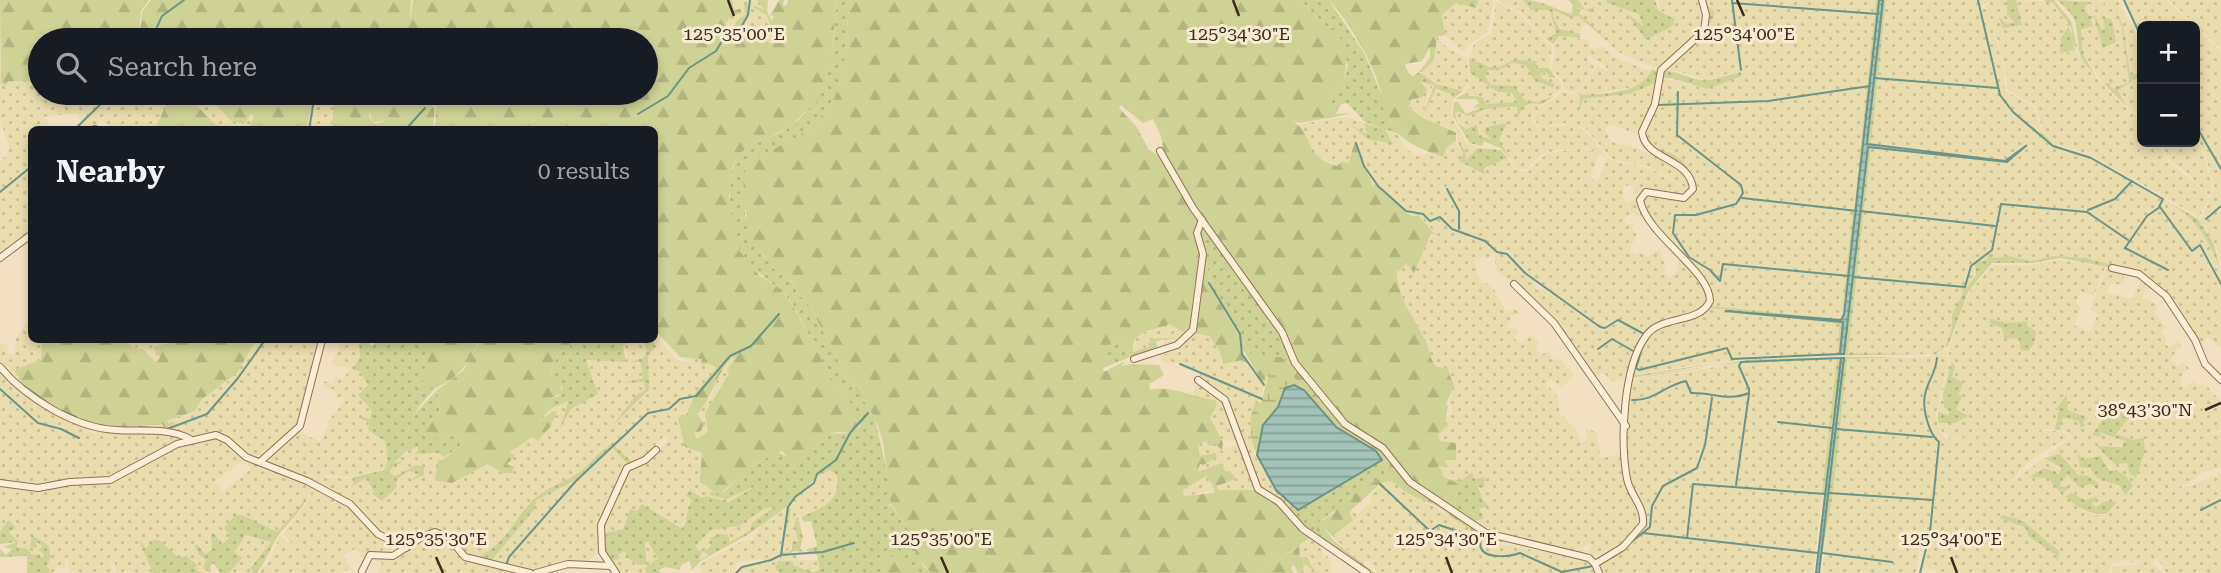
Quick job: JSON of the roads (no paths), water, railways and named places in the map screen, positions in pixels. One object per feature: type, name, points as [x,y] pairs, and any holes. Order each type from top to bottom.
[{"type":"street","points":[[1595,564],[1623,547],[1643,524],[1642,512],[1627,478],[1626,426],[1627,379],[1645,336],[1658,325],[1700,313],[1710,299],[1705,285],[1650,221],[1640,200],[1646,192],[1684,198],[1693,190],[1691,181],[1682,169],[1649,148],[1642,132],[1655,104],[1661,70],[1704,31],[1706,15],[1702,0]]},
{"type":"street","points":[[1160,151],[1202,220],[1282,332],[1295,363],[1325,404],[1349,428],[1383,448],[1410,482],[1489,535],[1589,558],[1599,573]]},
{"type":"street","points":[[1134,359],[1177,345],[1193,330],[1203,254],[1197,233],[1202,220]]},
{"type":"street","points":[[0,258],[28,237]]},
{"type":"street","points":[[2112,268],[2139,274],[2166,296],[2195,340],[2205,363],[2221,380]]},
{"type":"street","points":[[1514,284],[1554,323],[1626,426]]},
{"type":"street","points":[[261,461],[300,426],[321,343]]},
{"type":"street","points":[[0,367],[21,387],[57,411],[90,425],[116,430],[170,431],[190,439]]},
{"type":"street","points":[[1198,380],[1225,400],[1258,489],[1279,502],[1303,529],[1367,573]]},
{"type":"street","points":[[0,483],[38,488],[70,482],[110,480],[190,439],[220,436],[244,456],[261,461],[350,503],[378,534],[406,548]]},
{"type":"street","points":[[614,570],[600,546],[602,520],[627,468],[645,460],[656,450]]},
{"type":"street","points":[[362,571],[370,555],[390,557],[435,532],[449,538],[465,557],[530,573]]},
{"type":"street","points":[[536,573],[568,564],[614,570]]},
{"type":"water","points":[[1879,0],[1883,0],[1867,144],[2005,161],[2027,145],[2007,162],[1868,147],[1844,354],[1840,354],[1843,322],[1725,311],[1841,320],[1844,314]]},
{"type":"water","points":[[1841,358],[1844,358],[1819,573],[1816,573]]},
{"type":"water","points":[[1294,385],[1304,390],[1336,427],[1376,451],[1382,460],[1298,510],[1276,490],[1257,455],[1263,425],[1278,407],[1285,388]]},
{"type":"waterway","points":[[156,28],[162,16],[184,0]]},
{"type":"waterway","points":[[658,102],[668,96],[689,68],[716,51],[722,41],[734,40],[748,15],[750,0]]},
{"type":"waterway","points":[[1732,0],[1741,70]]},
{"type":"waterway","points":[[1978,0],[2000,95],[2013,112],[2053,146],[2091,158],[2163,199],[2159,207]]},
{"type":"waterway","points":[[2124,0],[2137,28]]},
{"type":"waterway","points":[[1732,3],[1878,14]]},
{"type":"waterway","points":[[1874,78],[1998,88]]},
{"type":"waterway","points":[[1658,105],[1768,101],[1870,86]]},
{"type":"waterway","points":[[1678,92],[1677,135],[1741,185],[1743,193],[1736,204],[1696,215],[1675,215],[1673,233],[1689,257],[1710,270],[1720,281],[1723,264],[1849,276]]},
{"type":"waterway","points":[[78,126],[100,105]]},
{"type":"waterway","points":[[310,126],[313,105]]},
{"type":"waterway","points":[[638,114],[653,105]]},
{"type":"waterway","points":[[409,126],[425,108]]},
{"type":"waterway","points":[[2200,133],[2221,169]]},
{"type":"waterway","points":[[1356,143],[1364,166],[1378,186],[1406,211],[1423,214],[1430,221],[1440,217],[1452,229],[1485,241],[1497,252],[1507,254],[1525,273],[1600,327],[1605,328],[1618,320],[1644,334],[1642,338]]},
{"type":"waterway","points":[[0,192],[28,169]]},
{"type":"waterway","points":[[2088,210],[2115,199],[2132,181]]},
{"type":"waterway","points":[[1447,189],[1459,211],[1459,229]]},
{"type":"waterway","points":[[1742,198],[1857,211]]},
{"type":"waterway","points":[[1853,277],[1965,287],[1971,266],[1992,250],[2001,204],[2087,212],[2128,240]]},
{"type":"waterway","points":[[2206,219],[2221,206]]},
{"type":"waterway","points":[[2168,270],[2125,248],[2147,216],[2160,207],[2192,251],[2200,245],[2221,284]]},
{"type":"waterway","points":[[1860,211],[1995,226]]},
{"type":"waterway","points":[[1209,283],[1240,334],[1242,354],[1264,385]]},
{"type":"waterway","points":[[506,565],[509,557],[576,481],[648,413],[669,409],[680,399],[696,396],[730,356],[751,346],[779,314]]},
{"type":"waterway","points":[[1598,349],[1612,339],[1635,352]]},
{"type":"waterway","points":[[167,429],[207,414],[238,378],[263,343]]},
{"type":"waterway","points":[[1640,355],[1636,368],[1639,370],[1727,348],[1732,359],[1840,354]]},
{"type":"waterway","points":[[1632,400],[1647,398],[1686,381],[1691,393],[1741,396],[1749,393],[1739,366],[1741,362],[1841,358]]},
{"type":"waterway","points":[[1920,573],[1930,532],[1939,442],[1929,427],[1924,401],[1937,358]]},
{"type":"waterway","points":[[1180,364],[1262,399]]},
{"type":"waterway","points":[[24,386],[48,403]]},
{"type":"waterway","points":[[0,389],[38,423],[61,429],[79,438]]},
{"type":"waterway","points":[[1736,485],[1749,394]]},
{"type":"waterway","points":[[1613,557],[1650,527],[1652,506],[1663,486],[1697,468],[1705,445],[1712,398]]},
{"type":"waterway","points":[[62,411],[76,417]]},
{"type":"waterway","points":[[781,555],[788,507],[795,497],[814,483],[817,474],[836,460],[850,433],[868,413]]},
{"type":"waterway","points":[[1778,422],[1832,428]]},
{"type":"waterway","points":[[139,427],[151,428]]},
{"type":"waterway","points":[[1836,429],[1932,437]]},
{"type":"waterway","points":[[1380,484],[1430,531],[1439,525],[1478,538],[1484,552],[1493,556],[1520,553],[1562,572],[1593,566]]},
{"type":"waterway","points":[[1687,538],[1693,484],[1825,494]]},
{"type":"waterway","points":[[1829,493],[1933,500]]},
{"type":"waterway","points":[[2201,510],[2221,500]]},
{"type":"waterway","points":[[1643,533],[1818,553]]},
{"type":"waterway","points":[[736,573],[742,567],[781,555],[823,552],[854,543]]},
{"type":"waterway","points":[[1822,553],[1892,562]]}]
